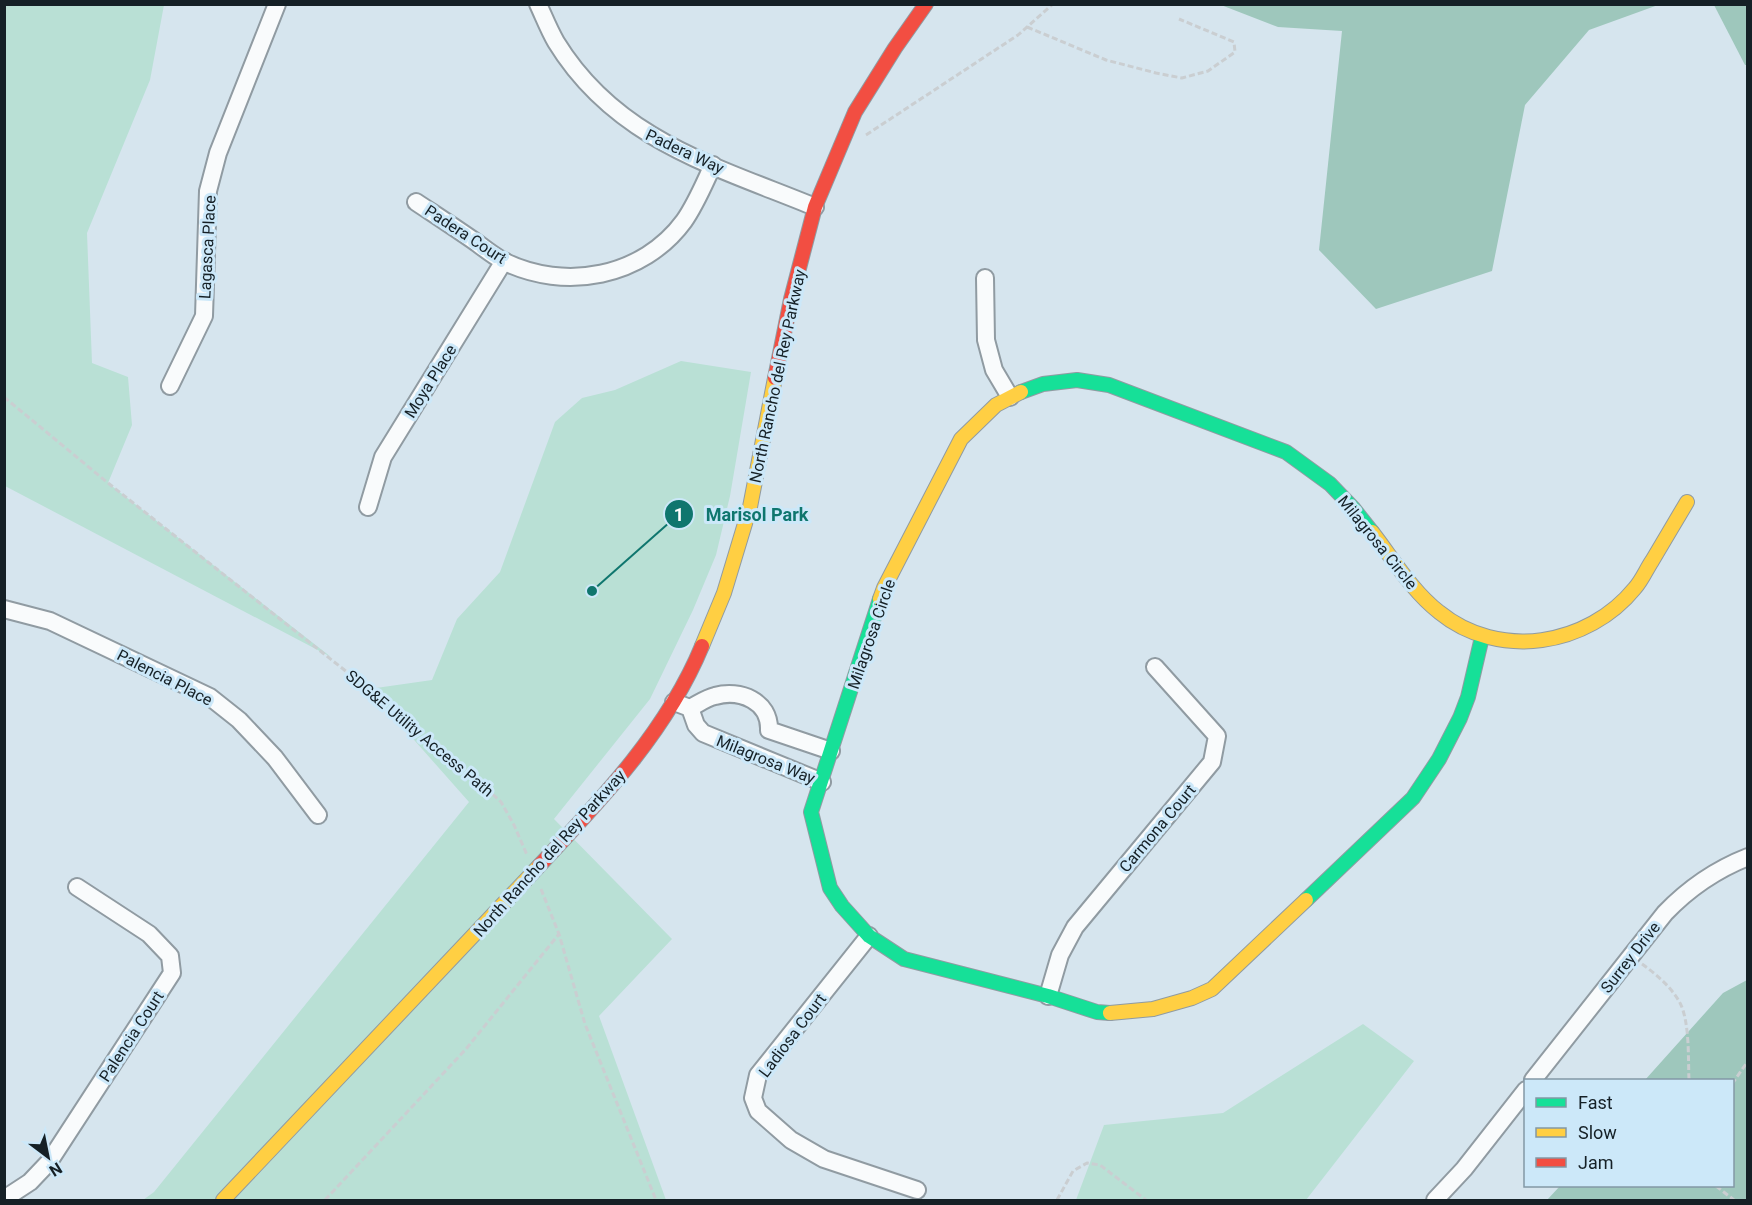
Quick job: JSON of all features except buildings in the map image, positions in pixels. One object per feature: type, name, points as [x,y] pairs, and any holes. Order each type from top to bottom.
[{"type":"street","name":"Lagasca Place","points":[[170,386],[204,316],[208,191],[218,153],[277,4]]},
{"type":"street","name":"Padera Way","points":[[538,4],[554,39],[567,58],[588,85],[611,107],[661,142],[815,207]]},
{"type":"street","name":"North Rancho del Rey Parkway","points":[[223,1200],[597,805],[674,702],[696,661],[724,593],[750,507],[791,299],[815,207],[855,112],[926,4]]},
{"type":"street","name":"Padera Court","points":[[416,202],[504,261],[535,272],[568,277],[602,274],[634,263],[662,245],[684,221],[713,165]]},
{"type":"street","name":"Moya Place","points":[[368,507],[383,457],[504,261]]},
{"type":"street","points":[[985,278],[986,340],[994,370],[1010,397]]},
{"type":"street","name":"Milagrosa Circle","points":[[1086,380],[1109,385],[1286,452],[1330,484],[1353,508],[1415,588],[1440,613],[1482,637],[1468,697],[1460,718],[1439,759],[1413,798],[1212,990],[1153,1010],[1097,1012],[1048,996],[904,959],[869,936],[842,906],[830,888],[811,812],[884,588],[952,452],[961,439],[984,415],[1010,397],[1043,384],[1086,380]]},
{"type":"street","points":[[1482,637],[1521,641],[1550,639],[1579,631],[1605,617],[1636,587],[1687,502]]},
{"type":"street","name":"Palencia Place","points":[[4,609],[50,621],[210,697],[239,720],[274,758],[318,815]]},
{"type":"street","name":"Carmona Court","points":[[1048,996],[1060,955],[1075,927],[1212,762],[1216,736],[1155,667]]},
{"type":"street","name":"Milagrosa Way","points":[[822,782],[703,733],[696,725],[690,708],[716,695],[740,694],[754,699],[764,710],[770,720],[769,730],[831,751]]},
{"type":"street","points":[[674,702],[690,708]]},
{"type":"street","points":[[758,757],[769,730]]},
{"type":"street","name":"Surrey Drive","points":[[1534,1079],[1665,913],[1691,888],[1719,870],[1748,857]]},
{"type":"street","name":"Palencia Court","points":[[4,1199],[30,1182],[49,1162],[172,973],[170,956],[149,933],[77,887]]},
{"type":"street","name":"Ladiosa Court","points":[[869,936],[758,1075],[753,1098],[758,1111],[791,1140],[824,1159],[917,1190]]},
{"type":"street","points":[[1435,1200],[1464,1169],[1524,1093]]},
{"type":"path","points":[[862,138],[1018,35],[1053,4]]},
{"type":"path","points":[[1027,27],[1106,60],[1156,74],[1182,78],[1208,71],[1234,52],[1234,42],[1179,19]]},
{"type":"path","name":"SDG&E Utility Access Path","points":[[4,397],[251,598],[331,657],[452,756],[501,802],[514,825],[559,934],[585,1023],[656,1200]]},
{"type":"path","points":[[325,1200],[466,1049],[559,934]]},
{"type":"path","points":[[1631,955],[1660,977],[1679,1001],[1685,1021],[1689,1079]]},
{"type":"path","points":[[1734,1081],[1748,1061]]},
{"type":"path","points":[[1057,1200],[1073,1171],[1087,1163],[1100,1165],[1146,1200]]},
{"type":"path","points":[[1718,1187],[1734,1200]]},
{"type":"green space","points":[[4,5],[164,5],[150,80],[87,233],[92,363],[128,377],[132,425],[108,483],[331,657],[5,486]]},
{"type":"green space","points":[[1221,5],[1658,5],[1589,30],[1525,105],[1492,271],[1376,309],[1319,250],[1342,31],[1278,27]]},
{"type":"green space","points":[[1714,5],[1747,5],[1747,65],[1745,65]]},
{"type":"green space","points":[[681,361],[751,372],[730,496],[716,555],[693,610],[650,699],[554,819],[672,939],[599,1016],[666,1200],[143,1200],[154,1192],[469,802],[369,689],[432,680],[457,619],[500,572],[555,422],[582,398],[615,390]]},
{"type":"green space","points":[[1747,980],[1747,1200],[1547,1200],[1559,1187],[1734,1187],[1734,1079],[1646,1079],[1723,993]]},
{"type":"green space","points":[[1363,1024],[1414,1061],[1306,1200],[1076,1200],[1104,1125],[1223,1113]]},
{"type":"traffic: fast","points":[[1021,392],[1043,384],[1077,380],[1109,385],[1286,452],[1330,484],[1372,532]]},
{"type":"traffic: fast","points":[[880,599],[811,812],[830,888],[842,906],[869,936],[904,959],[1048,996],[1097,1012],[1110,1013]]},
{"type":"traffic: fast","points":[[1306,900],[1413,798],[1439,759],[1460,718],[1468,697],[1482,637]]},
{"type":"traffic: slow","points":[[702,646],[724,593],[750,507],[775,378]]},
{"type":"traffic: slow","points":[[880,599],[961,439],[996,405],[1021,392]]},
{"type":"traffic: slow","points":[[1372,532],[1403,574],[1439,612],[1463,627],[1488,637],[1515,641],[1542,640],[1568,634],[1593,623],[1616,608],[1640,582],[1687,502]]},
{"type":"traffic: slow","points":[[223,1200],[539,866]]},
{"type":"traffic: slow","points":[[1110,1013],[1153,1009],[1192,998],[1212,989],[1306,900]]},
{"type":"traffic: jam","points":[[775,378],[791,299],[815,207],[855,112],[926,4]]},
{"type":"traffic: jam","points":[[539,866],[631,763],[670,707],[702,646]]},
{"type":"place","name":"Marisol Park","points":[[592,591]]}]
